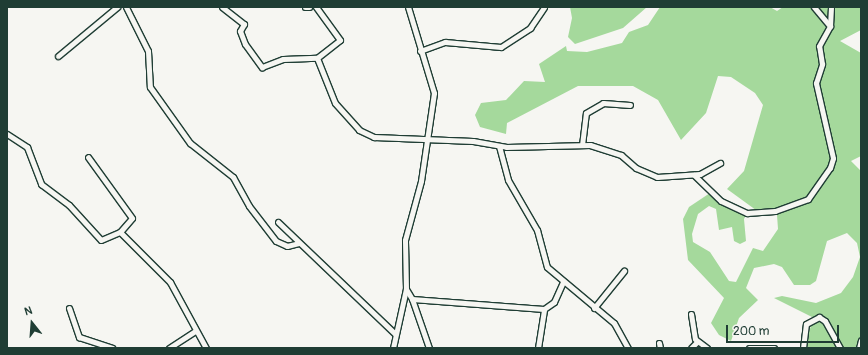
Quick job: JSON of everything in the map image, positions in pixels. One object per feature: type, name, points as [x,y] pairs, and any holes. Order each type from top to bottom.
[{"type":"street","points":[[58,56],[117,7]]},
{"type":"street","points":[[126,7],[148,51],[150,87],[186,137],[233,177],[248,206],[276,241],[287,246],[300,243]]},
{"type":"street","points":[[222,7],[244,24],[240,32],[261,67],[283,59],[317,58],[340,38],[316,7]]},
{"type":"street","points":[[393,348],[406,289],[405,240],[429,140],[434,93],[420,51],[408,7]]},
{"type":"street","points":[[420,51],[445,42],[501,47],[530,28],[544,7]]},
{"type":"street","points":[[814,7],[830,26]]},
{"type":"street","points":[[694,175],[721,201],[747,213],[775,211],[808,200],[832,164],[816,83],[822,64],[819,46],[830,26],[831,7]]},
{"type":"street","points":[[317,58],[330,96],[359,130],[378,138],[429,140],[499,146],[582,145],[621,155],[654,177],[694,175],[720,163]]},
{"type":"street","points":[[582,145],[586,113],[603,103],[630,105]]},
{"type":"street","points":[[7,134],[27,146],[41,184],[70,205],[98,239],[120,232],[131,220],[131,215],[111,193],[88,157]]},
{"type":"street","points":[[499,146],[508,180],[538,230],[545,264],[563,282],[618,326],[628,348]]},
{"type":"street","points":[[278,222],[395,334]]},
{"type":"street","points":[[120,232],[170,282],[195,331],[206,348]]},
{"type":"street","points":[[594,308],[624,271]]},
{"type":"street","points":[[412,299],[544,309],[554,302],[563,282]]},
{"type":"street","points":[[406,289],[412,299],[429,348]]},
{"type":"street","points":[[69,308],[79,337],[112,348]]},
{"type":"street","points":[[538,348],[544,309]]},
{"type":"street","points":[[691,314],[697,342],[707,348]]},
{"type":"street","points":[[803,348],[806,324],[819,317],[825,321],[840,348]]},
{"type":"street","points":[[169,348],[195,331]]},
{"type":"street","points":[[859,348],[861,340]]},
{"type":"street","points":[[691,348],[697,342]]},
{"type":"street","points":[[749,348],[774,348]]},
{"type":"green space","points":[[570,7],[647,7],[623,28],[575,44],[568,37],[572,18]]},
{"type":"green space","points":[[660,7],[770,7],[777,11],[783,7],[861,7],[861,30],[840,41],[861,53],[861,156],[851,161],[861,171],[861,348],[803,348],[814,318],[774,298],[782,296],[816,303],[841,293],[853,277],[860,257],[857,243],[847,233],[827,241],[816,281],[810,285],[794,285],[782,267],[774,264],[754,268],[746,288],[758,300],[739,318],[731,341],[719,335],[711,323],[724,298],[688,260],[683,219],[689,207],[713,191],[721,201],[747,213],[744,219],[746,241],[740,244],[734,241],[732,227],[719,230],[716,209],[709,206],[698,214],[692,234],[693,242],[710,252],[729,281],[736,282],[753,248],[763,251],[778,229],[777,215],[760,213],[727,189],[744,171],[763,105],[755,93],[731,77],[718,76],[706,113],[681,140],[658,100],[633,86],[578,86],[507,123],[506,134],[480,127],[475,115],[481,103],[506,100],[524,81],[545,82],[539,64],[566,46],[567,51],[587,52],[622,43],[629,32],[648,25]]}]
